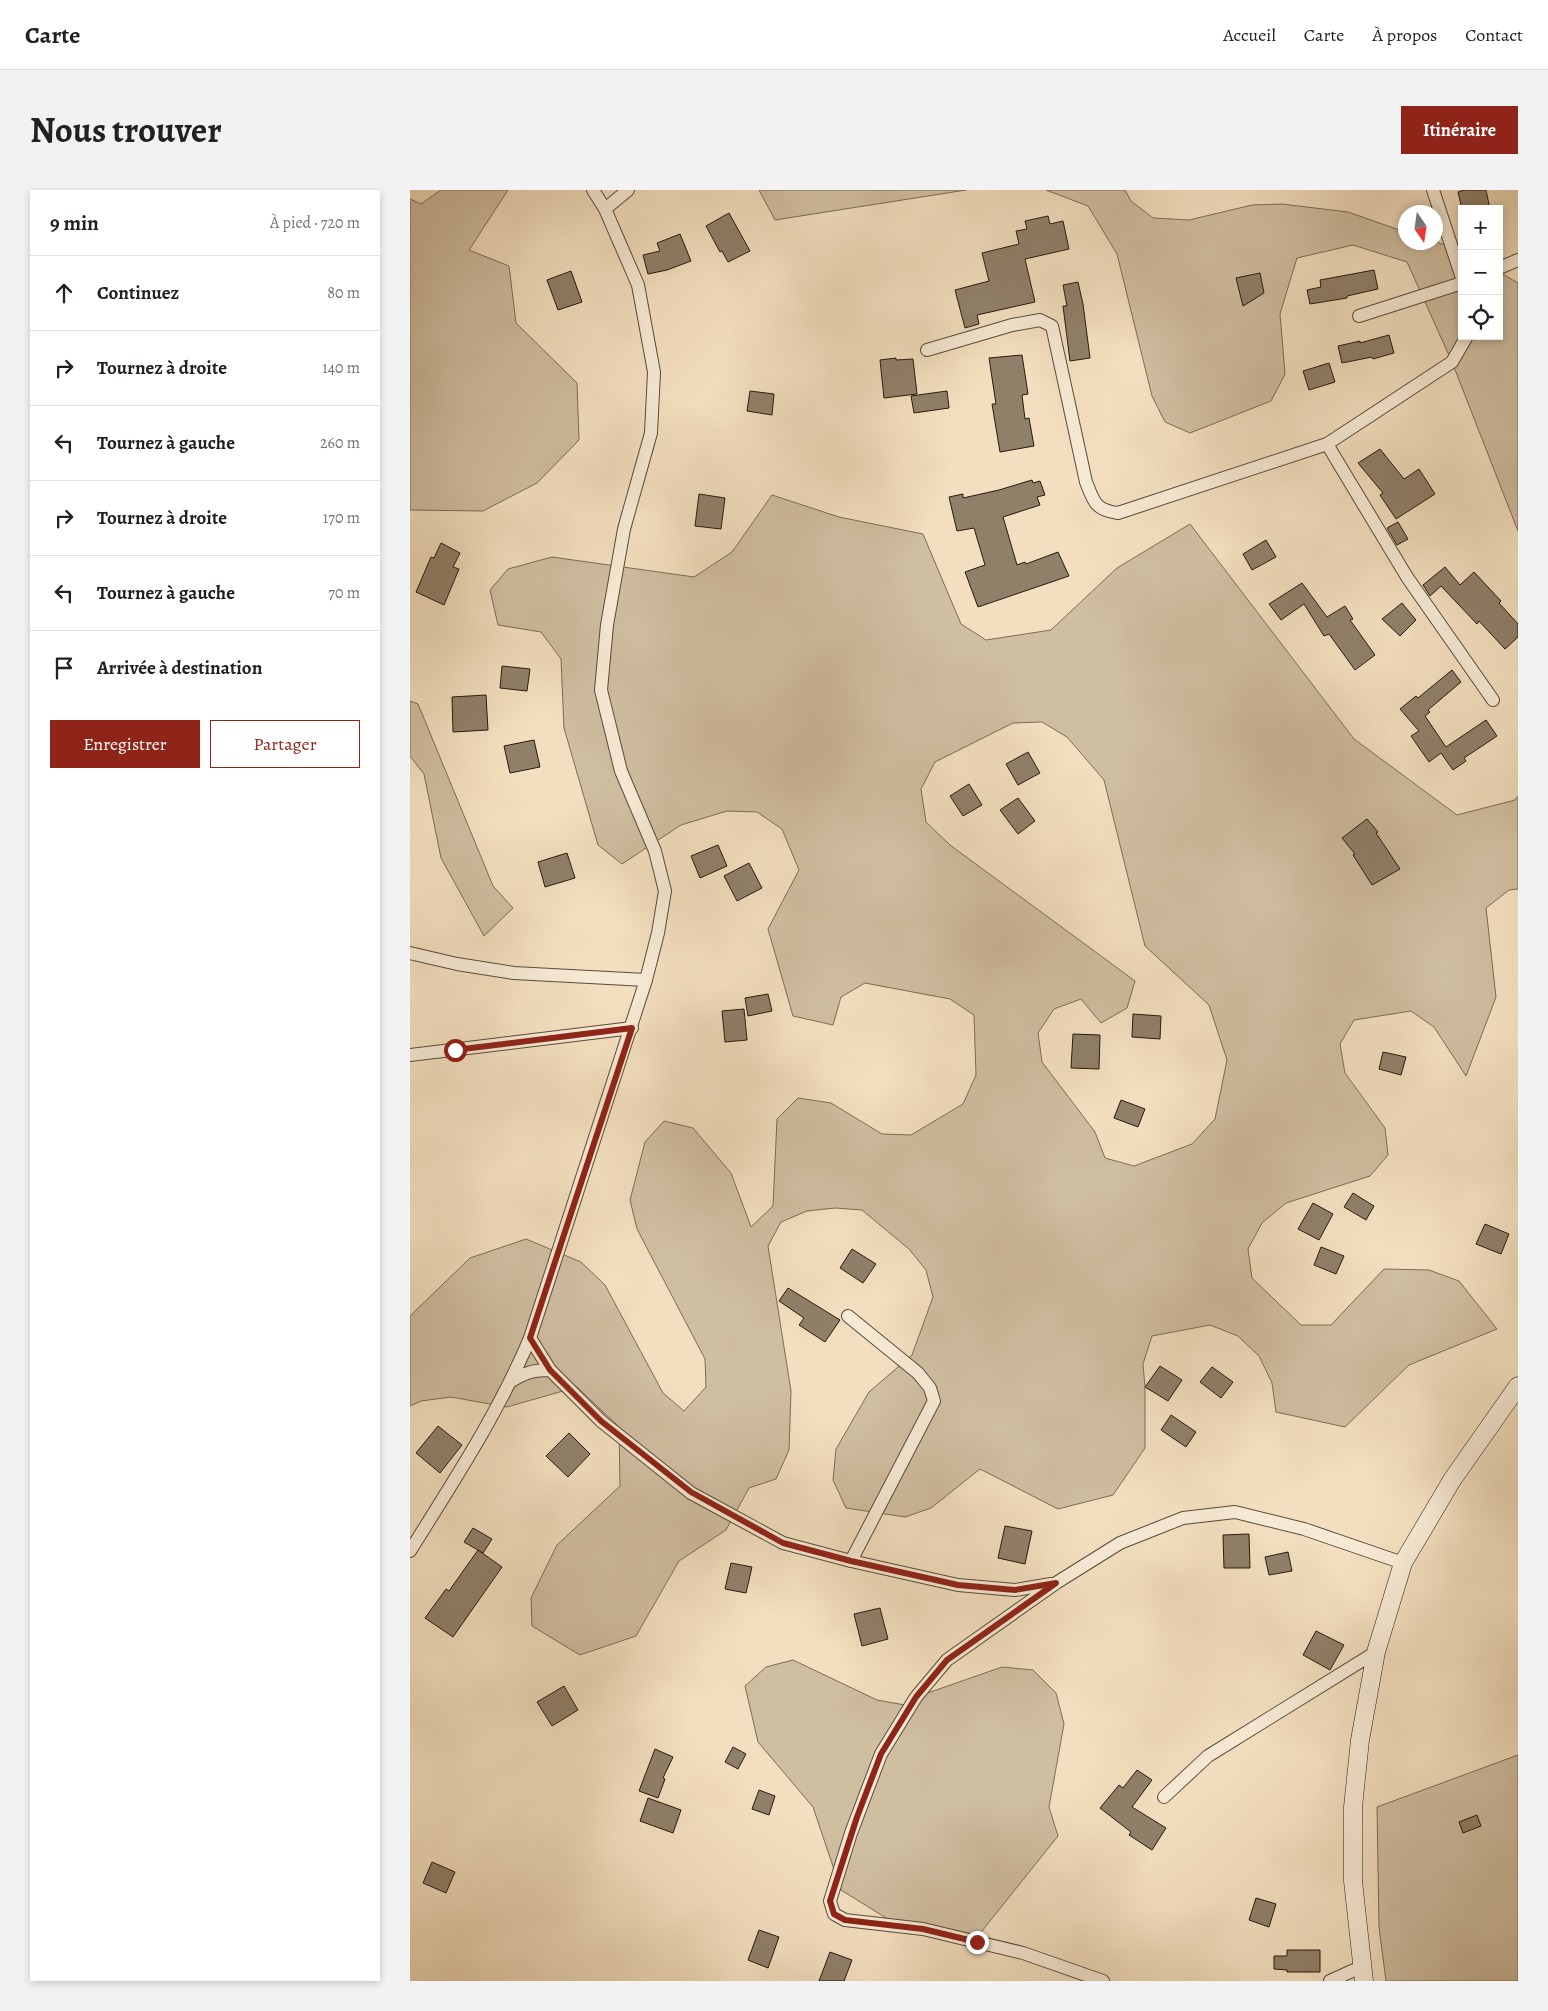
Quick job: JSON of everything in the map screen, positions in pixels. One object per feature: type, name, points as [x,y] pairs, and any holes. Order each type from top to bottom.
[{"type":"street","points":[[410,1551],[475,1448],[530,1338],[632,1028],[658,933],[665,891],[655,851],[621,771],[601,690],[607,625],[624,529],[651,433],[654,372],[638,285],[605,209],[592,190]]},
{"type":"street","points":[[605,209],[628,190]]},
{"type":"street","points":[[1433,190],[1458,266]]},
{"type":"street","points":[[1503,266],[1518,260]]},
{"type":"street","points":[[1359,316],[1458,284]]},
{"type":"street","points":[[927,350],[1040,320],[1052,326],[1086,482],[1094,502],[1104,511],[1118,512],[1327,444],[1452,362],[1464,340]]},
{"type":"street","points":[[1327,444],[1406,577],[1493,700]]},
{"type":"street","points":[[410,953],[457,964],[514,973],[646,980]]},
{"type":"street","points":[[410,1055],[632,1028]]},
{"type":"street","points":[[848,1316],[918,1373],[930,1388],[934,1401],[851,1561]]},
{"type":"street","points":[[530,1338],[550,1370],[601,1421],[691,1492],[783,1543],[851,1561],[958,1585],[1015,1590],[1056,1583]]},
{"type":"street","points":[[509,1383],[523,1374],[534,1370],[550,1370]]},
{"type":"street","points":[[1330,1981],[1363,1974],[1353,1881],[1353,1807],[1360,1740],[1376,1652],[1403,1562],[1452,1480],[1518,1386]]},
{"type":"street","points":[[1103,1981],[1023,1953],[923,1929],[845,1920],[834,1914],[830,1901],[851,1833],[881,1754],[916,1697],[947,1660],[1056,1583],[1120,1543],[1183,1518],[1235,1512],[1304,1529],[1403,1562]]},
{"type":"street","points":[[1164,1797],[1208,1756],[1376,1652]]},
{"type":"shaded area","points":[[441,190],[508,190],[469,250],[509,266],[516,323],[577,383],[579,440],[537,483],[483,511],[410,510],[410,199],[421,204]]},
{"type":"shaded area","points":[[759,190],[966,190],[775,220]]},
{"type":"shaded area","points":[[1046,190],[1125,190],[1131,201],[1153,218],[1189,220],[1252,205],[1282,204],[1348,212],[1398,230],[1398,250],[1443,250],[1443,244],[1458,250],[1458,340],[1503,340],[1503,274],[1518,283],[1518,531],[1452,362],[1407,262],[1353,245],[1297,258],[1280,314],[1285,374],[1271,401],[1190,433],[1165,422],[1152,396],[1117,254],[1088,206]]},
{"type":"shaded area","points":[[772,495],[839,517],[923,534],[961,624],[986,640],[1051,630],[1117,568],[1190,524],[1354,739],[1457,815],[1515,800],[1518,796],[1518,889],[1509,890],[1486,908],[1496,997],[1466,1076],[1434,1027],[1411,1011],[1354,1020],[1340,1044],[1345,1073],[1385,1128],[1388,1155],[1370,1176],[1286,1203],[1262,1223],[1248,1249],[1252,1278],[1301,1325],[1331,1325],[1384,1269],[1429,1270],[1459,1281],[1497,1329],[1409,1365],[1345,1427],[1276,1412],[1272,1383],[1259,1356],[1238,1336],[1210,1325],[1152,1336],[1143,1364],[1145,1448],[1113,1495],[1058,1509],[980,1469],[931,1508],[905,1517],[846,1508],[833,1480],[836,1449],[869,1392],[912,1355],[933,1297],[926,1270],[909,1249],[862,1210],[835,1208],[807,1211],[781,1222],[768,1246],[791,1391],[789,1450],[776,1479],[749,1488],[726,1530],[679,1561],[636,1636],[580,1655],[532,1626],[531,1598],[557,1545],[620,1486],[619,1427],[577,1387],[507,1407],[451,1397],[421,1401],[410,1406],[410,1316],[470,1258],[526,1239],[581,1262],[605,1285],[663,1393],[684,1411],[706,1387],[705,1359],[637,1229],[630,1200],[645,1142],[664,1121],[693,1128],[731,1173],[751,1227],[773,1206],[777,1119],[798,1098],[831,1103],[882,1134],[911,1135],[963,1104],[976,1075],[974,1015],[950,999],[865,983],[841,997],[833,1025],[793,1016],[768,929],[799,870],[782,829],[757,812],[727,811],[681,825],[622,864],[598,845],[564,728],[561,659],[541,632],[498,625],[490,590],[508,569],[552,557],[694,577],[732,552]],"holes":[[[1042,722],[1067,737],[1104,780],[1145,946],[1209,1005],[1227,1060],[1215,1119],[1192,1144],[1134,1166],[1105,1158],[1095,1132],[1042,1062],[1038,1033],[1054,1009],[1081,999],[1101,1023],[1127,1008],[1135,981],[950,845],[926,822],[921,789],[935,762],[1013,723]]]},
{"type":"shaded area","points":[[410,701],[418,704],[493,886],[513,908],[484,936],[441,858],[424,774],[410,756]]},
{"type":"shaded area","points":[[793,1660],[877,1700],[905,1705],[916,1697],[1002,1667],[1033,1670],[1056,1693],[1064,1724],[1049,1807],[1058,1836],[974,1941],[891,1921],[841,1890],[813,1807],[758,1742],[745,1686],[766,1667]]},
{"type":"shaded area","points":[[1518,1755],[1518,1981],[1386,1981],[1379,1927],[1377,1807]]},
{"type":"building","points":[[1464,190],[1486,190],[1489,205],[1461,205],[1458,192]]},
{"type":"building","points":[[729,213],[750,251],[728,262],[722,251],[720,252],[706,226]]},
{"type":"building","points":[[1048,216],[1050,224],[1063,221],[1069,249],[1025,259],[1035,302],[977,315],[979,324],[965,328],[955,290],[989,281],[982,253],[1019,244],[1016,231],[1027,229],[1025,221]]},
{"type":"building","points":[[680,234],[691,261],[667,270],[648,274],[643,255],[660,251],[657,243]]},
{"type":"building","points":[[1374,270],[1378,289],[1347,296],[1347,298],[1310,304],[1307,290],[1321,287],[1320,280]]},
{"type":"building","points":[[571,271],[582,302],[558,310],[547,280]]},
{"type":"building","points":[[1260,273],[1264,293],[1243,306],[1236,278]]},
{"type":"building","points":[[1078,282],[1083,304],[1090,358],[1070,361],[1063,306],[1067,306],[1063,285]]},
{"type":"building","points":[[1389,335],[1394,353],[1373,359],[1372,357],[1342,363],[1338,346],[1360,341],[1360,343]]},
{"type":"building","points":[[1022,355],[1028,394],[1022,395],[1025,419],[1029,418],[1034,446],[1000,452],[992,404],[996,404],[989,358]]},
{"type":"building","points":[[896,358],[896,360],[913,359],[917,394],[884,398],[880,360]]},
{"type":"building","points":[[1329,363],[1335,382],[1309,390],[1303,371]]},
{"type":"building","points":[[750,391],[774,394],[772,415],[747,411]]},
{"type":"building","points":[[947,391],[949,408],[914,413],[911,396]]},
{"type":"building","points":[[1380,449],[1404,479],[1419,469],[1435,494],[1396,519],[1380,495],[1383,493],[1358,463]]},
{"type":"building","points":[[1032,480],[1033,483],[1040,481],[1045,495],[1037,497],[1040,505],[1003,517],[1017,565],[1025,562],[1026,564],[1058,552],[1069,576],[978,607],[965,572],[985,565],[974,528],[957,531],[949,497],[963,494],[963,498]]},
{"type":"building","points":[[699,494],[725,498],[721,529],[695,526]]},
{"type":"building","points":[[1398,522],[1408,539],[1397,545],[1387,528]]},
{"type":"building","points":[[1266,540],[1276,557],[1252,570],[1243,554]]},
{"type":"building","points":[[441,543],[460,553],[453,567],[459,569],[444,605],[416,592],[431,557],[434,558]]},
{"type":"building","points":[[1445,567],[1460,585],[1474,572],[1501,601],[1499,603],[1518,624],[1518,637],[1505,649],[1479,621],[1477,624],[1441,586],[1430,596],[1423,585]]},
{"type":"building","points":[[1302,583],[1327,617],[1345,606],[1353,619],[1350,620],[1375,655],[1355,670],[1329,634],[1324,636],[1304,604],[1281,620],[1269,604]]},
{"type":"building","points":[[1402,603],[1416,620],[1400,636],[1382,619]]},
{"type":"building","points":[[502,666],[530,669],[527,691],[500,688]]},
{"type":"building","points":[[1452,670],[1461,682],[1428,710],[1430,712],[1425,716],[1446,747],[1486,720],[1497,736],[1464,758],[1466,761],[1453,770],[1441,753],[1429,762],[1411,736],[1419,731],[1400,709],[1416,696],[1418,698]]},
{"type":"building","points":[[486,695],[488,730],[453,732],[452,697]]},
{"type":"building","points":[[534,740],[540,767],[510,773],[504,746]]},
{"type":"building","points":[[1028,752],[1040,773],[1018,785],[1006,764]]},
{"type":"building","points":[[969,784],[982,805],[963,816],[950,796]]},
{"type":"building","points":[[1018,798],[1035,821],[1018,834],[1000,810]]},
{"type":"building","points":[[1367,819],[1378,832],[1376,833],[1400,869],[1372,885],[1353,855],[1355,854],[1342,838]]},
{"type":"building","points":[[718,845],[727,866],[700,878],[691,856]]},
{"type":"building","points":[[567,853],[575,878],[545,887],[538,862]]},
{"type":"building","points":[[749,863],[762,888],[737,901],[724,876]]},
{"type":"building","points":[[768,994],[772,1011],[748,1016],[745,998]]},
{"type":"building","points":[[744,1009],[747,1040],[725,1042],[722,1011]]},
{"type":"building","points":[[1133,1014],[1161,1016],[1160,1039],[1132,1037]]},
{"type":"building","points":[[1073,1034],[1100,1035],[1099,1069],[1071,1068]]},
{"type":"building","points":[[1383,1052],[1406,1057],[1401,1075],[1379,1069]]},
{"type":"building","points":[[1121,1100],[1145,1109],[1138,1127],[1114,1118]]},
{"type":"building","points":[[1353,1193],[1374,1206],[1366,1220],[1344,1207]]},
{"type":"building","points":[[1313,1203],[1333,1214],[1319,1240],[1298,1229]]},
{"type":"building","points":[[1485,1224],[1509,1234],[1501,1254],[1476,1244]]},
{"type":"building","points":[[1321,1247],[1344,1256],[1336,1274],[1314,1265]]},
{"type":"building","points":[[852,1249],[876,1264],[863,1283],[840,1268]]},
{"type":"building","points":[[788,1288],[840,1320],[825,1342],[799,1325],[804,1318],[779,1301]]},
{"type":"building","points":[[1160,1366],[1182,1380],[1168,1401],[1145,1387]]},
{"type":"building","points":[[1212,1367],[1233,1382],[1221,1398],[1200,1382]]},
{"type":"building","points":[[1171,1415],[1196,1432],[1186,1447],[1161,1430]]},
{"type":"building","points":[[438,1426],[462,1445],[440,1473],[416,1453]]},
{"type":"building","points":[[569,1433],[590,1454],[568,1477],[546,1456]]},
{"type":"building","points":[[1005,1526],[1032,1531],[1025,1564],[998,1558]]},
{"type":"building","points":[[473,1528],[492,1539],[483,1553],[464,1542]]},
{"type":"building","points":[[1249,1534],[1250,1568],[1224,1568],[1223,1535]]},
{"type":"building","points":[[478,1550],[502,1567],[453,1637],[425,1618],[446,1589],[449,1591]]},
{"type":"building","points":[[1288,1552],[1292,1571],[1269,1575],[1265,1557]]},
{"type":"building","points":[[731,1563],[752,1567],[746,1593],[725,1589]]},
{"type":"building","points":[[880,1608],[888,1639],[862,1646],[854,1614]]},
{"type":"building","points":[[1316,1631],[1344,1645],[1330,1670],[1303,1655]]},
{"type":"building","points":[[564,1686],[578,1710],[552,1726],[537,1702]]},
{"type":"building","points":[[733,1747],[746,1754],[738,1769],[725,1762]]},
{"type":"building","points":[[655,1749],[673,1757],[663,1778],[665,1779],[658,1798],[639,1791]]},
{"type":"building","points":[[1137,1770],[1152,1780],[1132,1807],[1166,1828],[1152,1850],[1129,1835],[1131,1832],[1100,1808],[1119,1785],[1123,1788]]},
{"type":"building","points":[[759,1790],[775,1796],[769,1815],[752,1809]]},
{"type":"building","points":[[648,1798],[681,1810],[673,1833],[640,1821]]},
{"type":"building","points":[[1477,1815],[1481,1826],[1463,1833],[1459,1822]]},
{"type":"building","points":[[432,1862],[455,1872],[446,1893],[423,1883]]},
{"type":"building","points":[[1256,1898],[1276,1904],[1269,1927],[1249,1920]]},
{"type":"building","points":[[759,1930],[779,1937],[768,1968],[748,1960]]},
{"type":"building","points":[[1287,1950],[1320,1950],[1320,1972],[1287,1972],[1287,1970],[1274,1969],[1274,1956],[1287,1956]]},
{"type":"building","points":[[830,1952],[852,1960],[844,1981],[819,1981]]},
{"type":"route","points":[[455,1050],[632,1028],[530,1338],[550,1370],[601,1421],[691,1492],[783,1543],[882,1569],[958,1585],[1015,1590],[1056,1583],[947,1660],[916,1697],[881,1754],[851,1833],[830,1901],[834,1914],[845,1920],[923,1929],[977,1942]]}]
